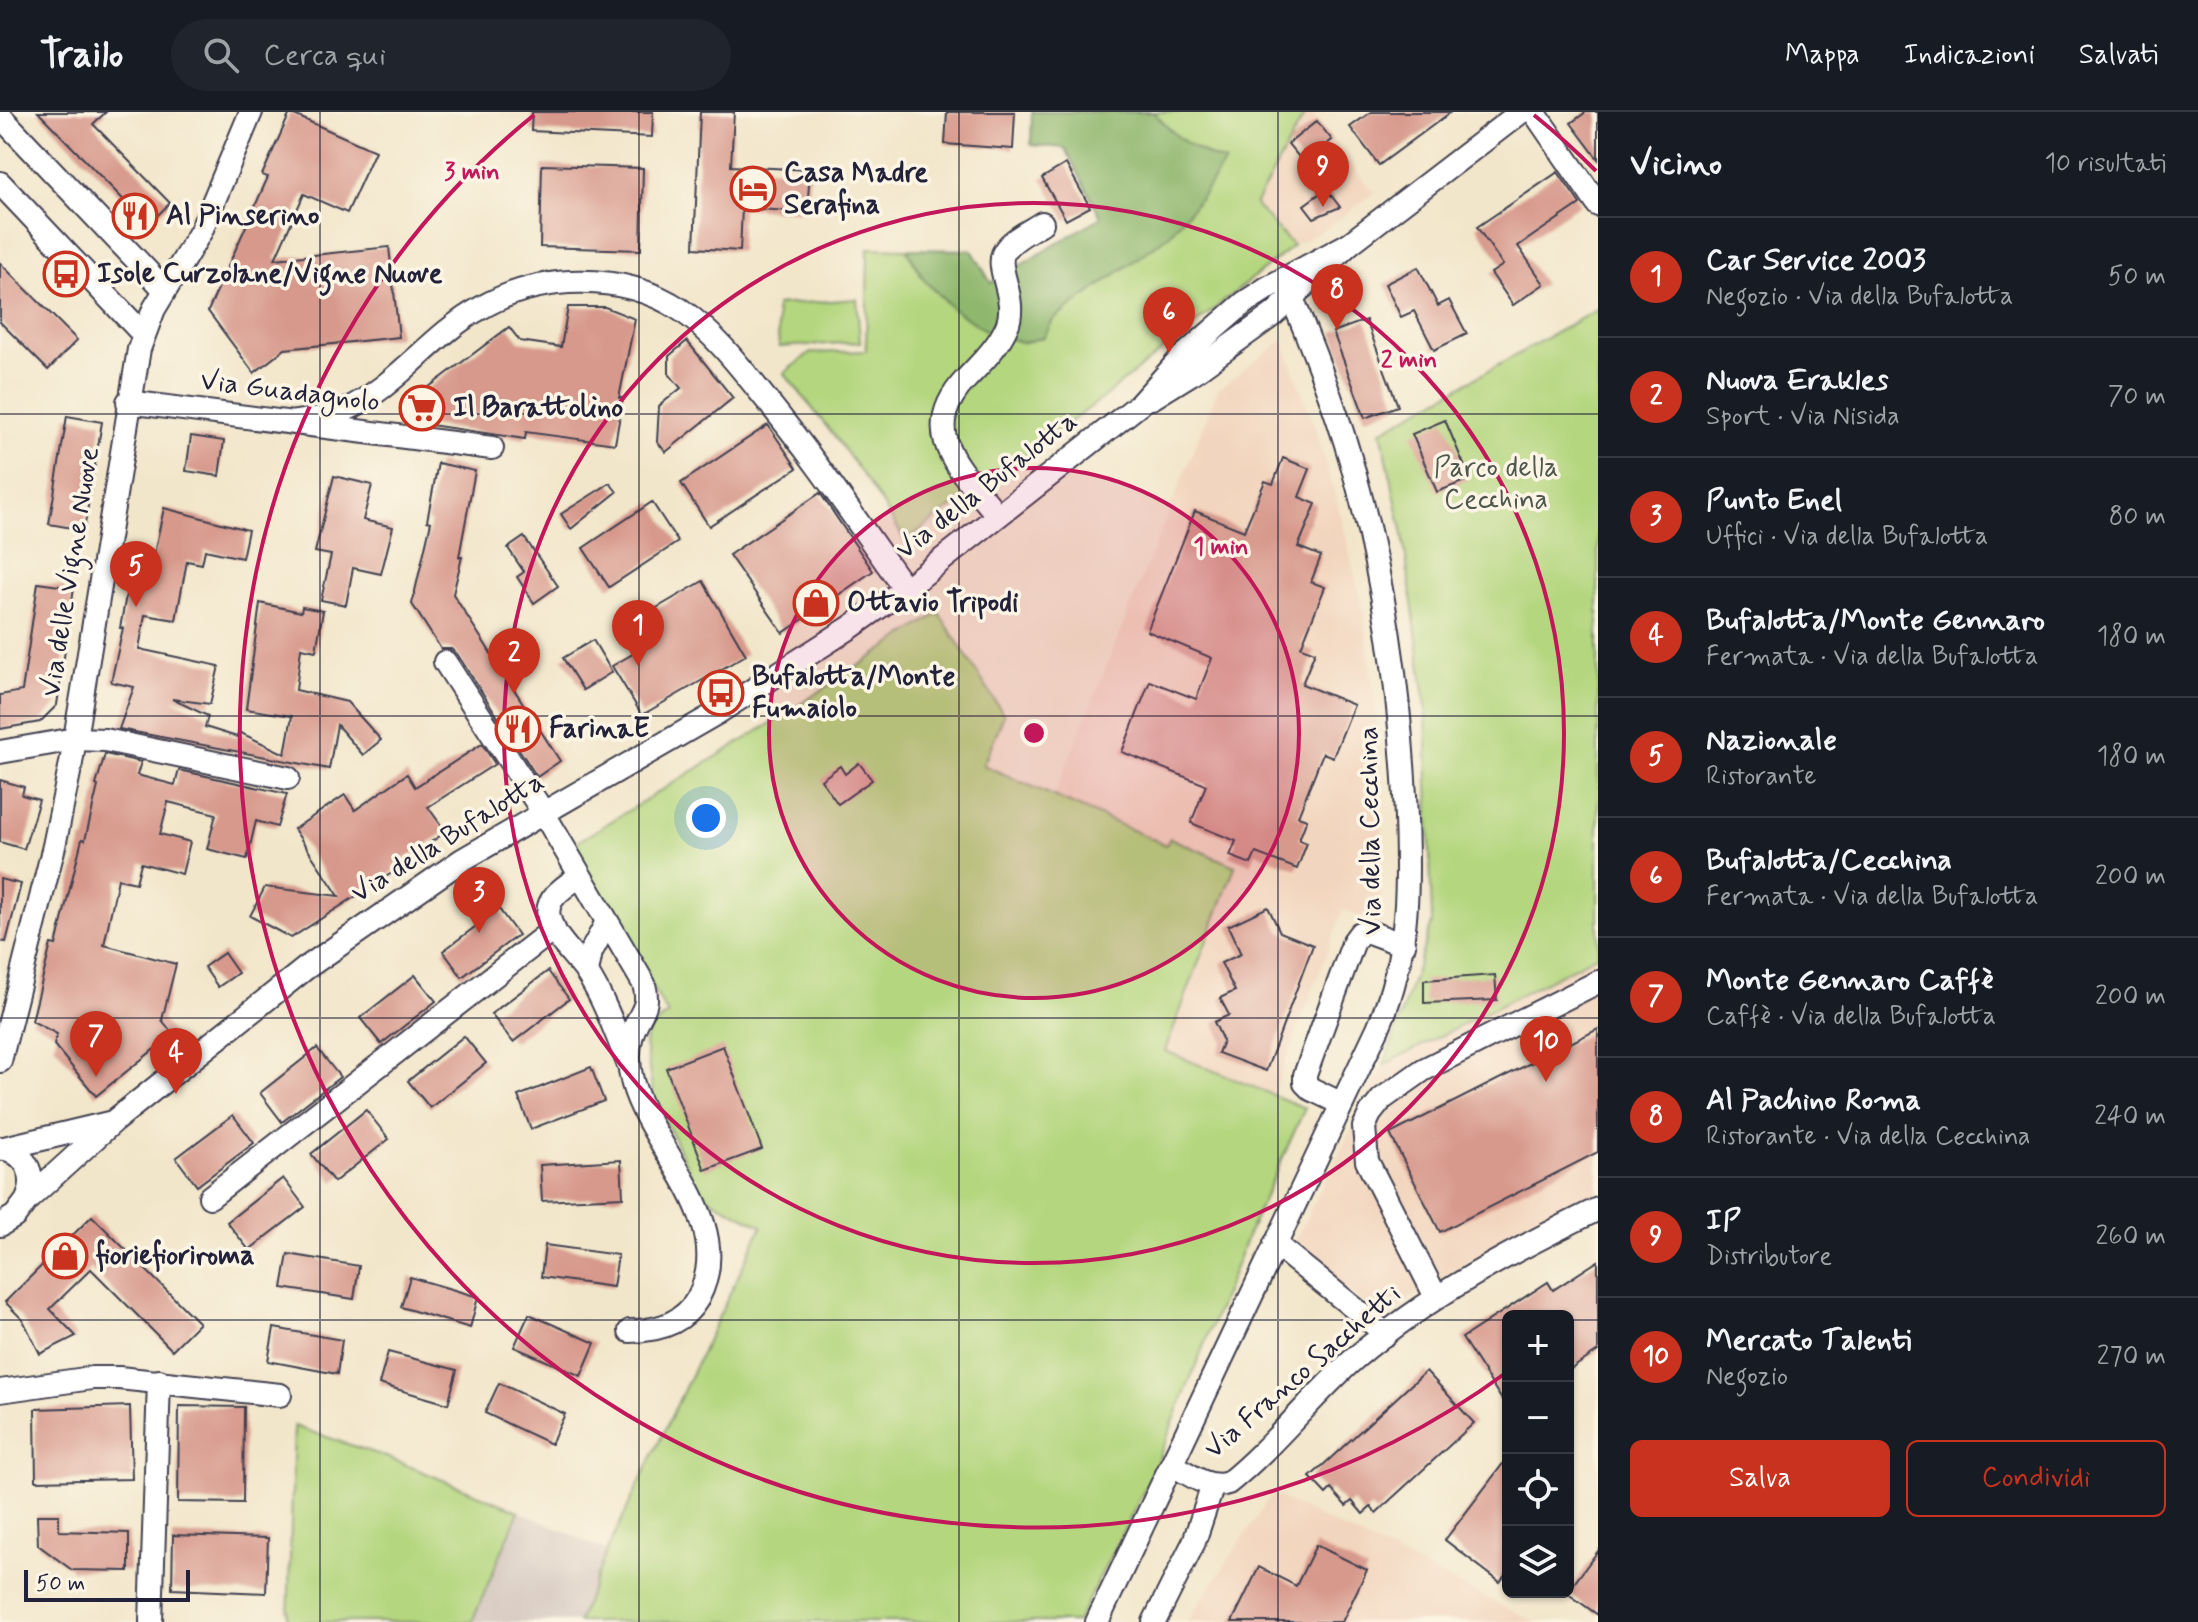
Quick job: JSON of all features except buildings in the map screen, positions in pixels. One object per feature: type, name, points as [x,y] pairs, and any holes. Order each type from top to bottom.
[{"type":"street","name":"Via delle Vigne Nuove","points":[[0,1061],[54,846],[75,739],[128,402],[143,334],[165,290],[201,231],[251,112]]},
{"type":"street","name":"Via della Bufalotta","points":[[1,1223],[15,1216],[27,1200],[114,1121],[319,959],[462,860],[717,713],[795,665],[905,589],[1140,404],[1182,357],[1252,298],[1288,288],[1521,112]]},
{"type":"street","points":[[1534,112],[1598,205]]},
{"type":"street","points":[[0,116],[165,290]]},
{"type":"street","points":[[0,183],[143,334]]},
{"type":"street","points":[[997,515],[951,456],[943,435],[943,413],[951,395],[998,343],[1008,323],[1011,299],[1002,265],[1003,254],[1012,243],[1042,223]]},
{"type":"street","points":[[296,422],[332,416],[356,405],[384,386],[459,322],[513,292],[569,281],[600,283],[646,293],[692,319],[742,369],[820,468],[905,589]]},
{"type":"street","name":"Via della Cecchina","points":[[1097,1622],[1383,1015],[1404,945],[1407,878],[1404,779],[1399,712],[1380,588],[1349,453],[1288,288]]},
{"type":"street","name":"Via Guadagnolo","points":[[128,402],[492,448]]},
{"type":"street","points":[[445,662],[543,812],[644,984],[648,999],[629,1047],[634,1086],[697,1206],[708,1261],[705,1284],[695,1303],[680,1318],[662,1327],[630,1331]]},
{"type":"street","points":[[0,752],[75,739],[122,742],[288,778]]},
{"type":"street","points":[[580,876],[558,892],[548,916],[554,929],[587,972],[630,1068]]},
{"type":"street","points":[[587,972],[591,952],[607,922]]},
{"type":"street","points":[[210,1197],[554,929]]},
{"type":"street","points":[[1342,1104],[1311,1089],[1305,1083],[1305,1075],[1354,941],[1366,931],[1404,945]]},
{"type":"street","points":[[1436,1297],[1367,1161],[1363,1142],[1364,1127],[1370,1114],[1382,1099],[1423,1070],[1598,982]]},
{"type":"street","points":[[1,1148],[114,1121]]},
{"type":"street","points":[[1,1148],[22,1159],[30,1171],[32,1183],[27,1200]]},
{"type":"street","name":"Via Franco Sacchetti","points":[[1173,1465],[1213,1485],[1228,1483],[1343,1369],[1386,1334],[1436,1297],[1517,1250],[1598,1209]]},
{"type":"street","points":[[1275,1244],[1386,1334]]},
{"type":"street","points":[[0,1391],[92,1378],[159,1381],[280,1395]]},
{"type":"street","points":[[151,1622],[159,1381]]},
{"type":"street","points":[[1154,1622],[1198,1532],[1213,1485]]},
{"type":"shaded area","points":[[1306,112],[1310,112],[1374,193],[1327,228],[1293,246],[1255,206]]},
{"type":"shaded area","points":[[1283,340],[1317,434],[1342,518],[1365,620],[1377,720],[1382,803],[1381,925],[1343,910],[1273,1095],[1165,1051],[1170,839],[1167,845],[1054,796],[1218,389]]},
{"type":"shaded area","points":[[1598,955],[1598,1192],[1528,1227],[1419,1292],[1382,1319],[1293,1244],[1384,1065]]},
{"type":"shaded area","points":[[1272,1494],[1536,1622],[1187,1622]]},
{"type":"shaded area","points":[[519,1511],[607,1551],[578,1622],[472,1622]]},
{"type":"green space","points":[[1032,112],[1154,112],[1186,143],[1225,162],[1202,196],[1168,236],[1053,320],[1044,337],[1023,343],[985,330],[953,309],[924,280],[907,249],[972,250],[991,283],[1101,217],[1065,148],[1031,145]]},
{"type":"green space","points":[[1154,112],[1306,112],[1255,205],[1293,246],[1099,401],[905,541],[863,475],[784,373],[810,353],[866,351],[868,248],[906,249],[924,280],[953,309],[1053,320],[1168,236],[1224,162],[1186,143]]},
{"type":"green space","points":[[857,299],[860,342],[779,347],[776,305]]},
{"type":"green space","name":"Parco della Cecchina","points":[[1598,309],[1598,955],[1384,1065],[1432,923],[1426,707],[1403,535],[1381,431]]},
{"type":"green space","points":[[939,613],[1004,715],[983,765],[1166,845],[1170,838],[1235,866],[1165,1051],[1305,1108],[1249,1232],[1152,1475],[1077,1622],[578,1622],[607,1551],[762,1226],[700,1194],[653,1094],[645,1044],[647,1031],[668,1014],[569,847],[773,722]]},
{"type":"green space","points":[[294,1426],[389,1458],[519,1511],[472,1622],[288,1622]]},
{"type":"place","name":"Casa Madre Serafina","points":[[753,189]]},
{"type":"place","name":"IP","points":[[1323,207]]},
{"type":"place","name":"Al Pinserino","points":[[135,216]]},
{"type":"place","name":"Isole Curzolane/Vigne Nuove","points":[[66,274]]},
{"type":"place","name":"Al Pachino Roma","points":[[1337,330]]},
{"type":"place","name":"Bufalotta/Cecchina","points":[[1169,353]]},
{"type":"place","name":"Il Barattolino","points":[[422,408]]},
{"type":"place","name":"Ottavio Tripodi","points":[[816,603]]},
{"type":"place","name":"Nazionale","points":[[136,607]]},
{"type":"place","name":"Car Service 2003","points":[[638,666]]},
{"type":"place","name":"Bufalotta/Monte Fumaiolo","points":[[721,693]]},
{"type":"place","name":"Nuova Erakles","points":[[514,694]]},
{"type":"place","name":"FarinaE","points":[[518,729]]},
{"type":"place","name":"Punto Enel","points":[[479,933]]},
{"type":"place","name":"Monte Gennaro Caffè","points":[[96,1077]]},
{"type":"place","name":"Mercato Talenti","points":[[1546,1082]]},
{"type":"place","name":"Bufalotta/Monte Gennaro","points":[[176,1094]]},
{"type":"place","name":"fioriefioriroma","points":[[65,1256]]}]
